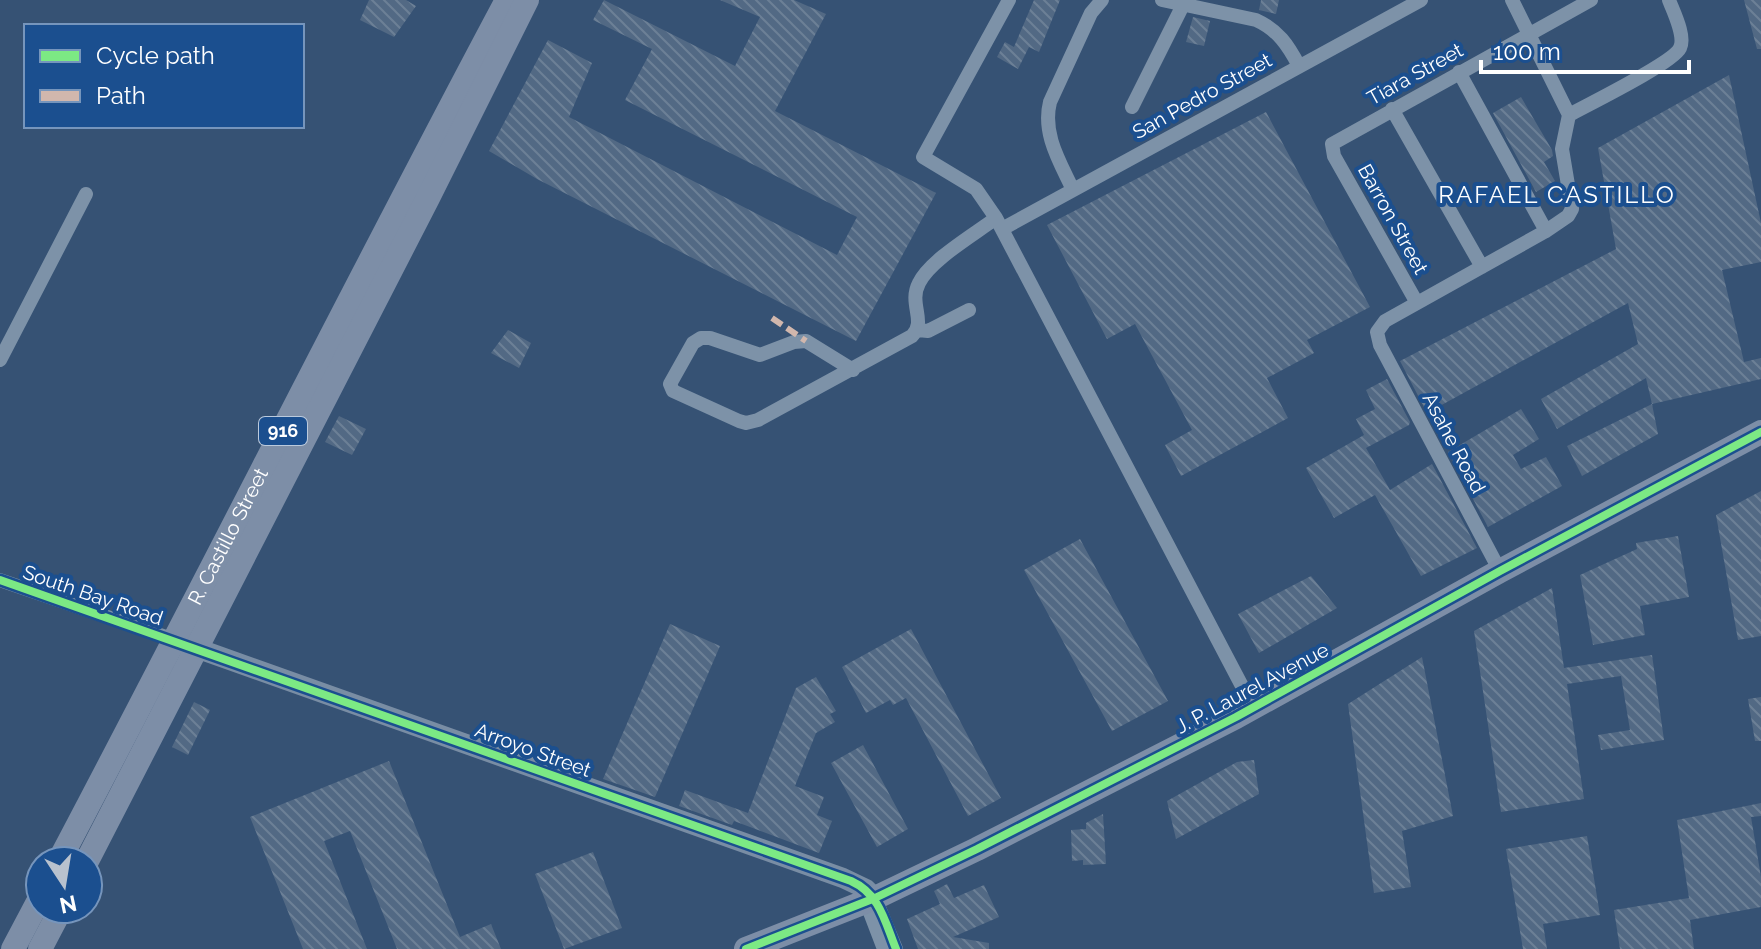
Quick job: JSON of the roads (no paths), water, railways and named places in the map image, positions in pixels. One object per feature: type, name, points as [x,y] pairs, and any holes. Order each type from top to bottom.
[{"type":"main road","name":"R. Castillo Street","points":[[94,845],[186,644],[356,313],[507,0]]},
{"type":"main road","name":"R. Castillo Street","points":[[356,313],[527,0]]},
{"type":"main road","name":"J. P. Laurel Avenue","points":[[746,949],[977,849],[1253,707],[1761,432]]},
{"type":"main road","name":"R. Castillo Street","points":[[68,845],[186,644]]},
{"type":"main road","points":[[13,949],[26,925]]},
{"type":"main road","points":[[40,949],[53,925]]},
{"type":"street","points":[[1009,0],[923,157],[976,189],[999,224],[1253,707]]},
{"type":"street","points":[[1073,190],[1053,148],[1046,115],[1091,13],[1102,0]]},
{"type":"street","points":[[1162,0],[1256,20],[1270,27],[1290,48],[1299,66]]},
{"type":"street","name":"San Pedro Street","points":[[918,330],[913,302],[919,280],[937,263],[999,224],[1073,190],[1421,0]]},
{"type":"street","points":[[1417,303],[1546,231],[1568,216],[1572,209],[1562,149],[1569,115],[1512,0]]},
{"type":"street","name":"Tiara Street","points":[[1334,156],[1332,144],[1336,140],[1591,0]]},
{"type":"street","points":[[1569,115],[1663,62],[1681,48],[1682,40],[1669,0]]},
{"type":"street","points":[[1132,107],[1183,5]]},
{"type":"street","points":[[1459,72],[1546,231]]},
{"type":"street","points":[[1392,109],[1482,267]]},
{"type":"street","name":"Barron Street","points":[[1334,156],[1417,303]]},
{"type":"street","points":[[0,360],[86,194]]},
{"type":"street","name":"Asahe Road","points":[[1417,303],[1385,321],[1377,332],[1380,345],[1500,571]]},
{"type":"street","points":[[853,370],[806,341],[794,342],[760,355],[710,338],[701,338],[693,343],[670,384],[673,391],[746,423],[758,420],[853,370],[905,342],[918,330],[928,331],[969,310]]},
{"type":"street","name":"South Bay Road","points":[[0,580],[186,644]]},
{"type":"street","name":"Arroyo Street","points":[[186,644],[866,895]]},
{"type":"street","points":[[866,895],[884,949]]},
{"type":"street","points":[[866,895],[896,949]]},
{"type":"district","name":"RAFAEL CASTILLO","points":[[1557,195]]}]
